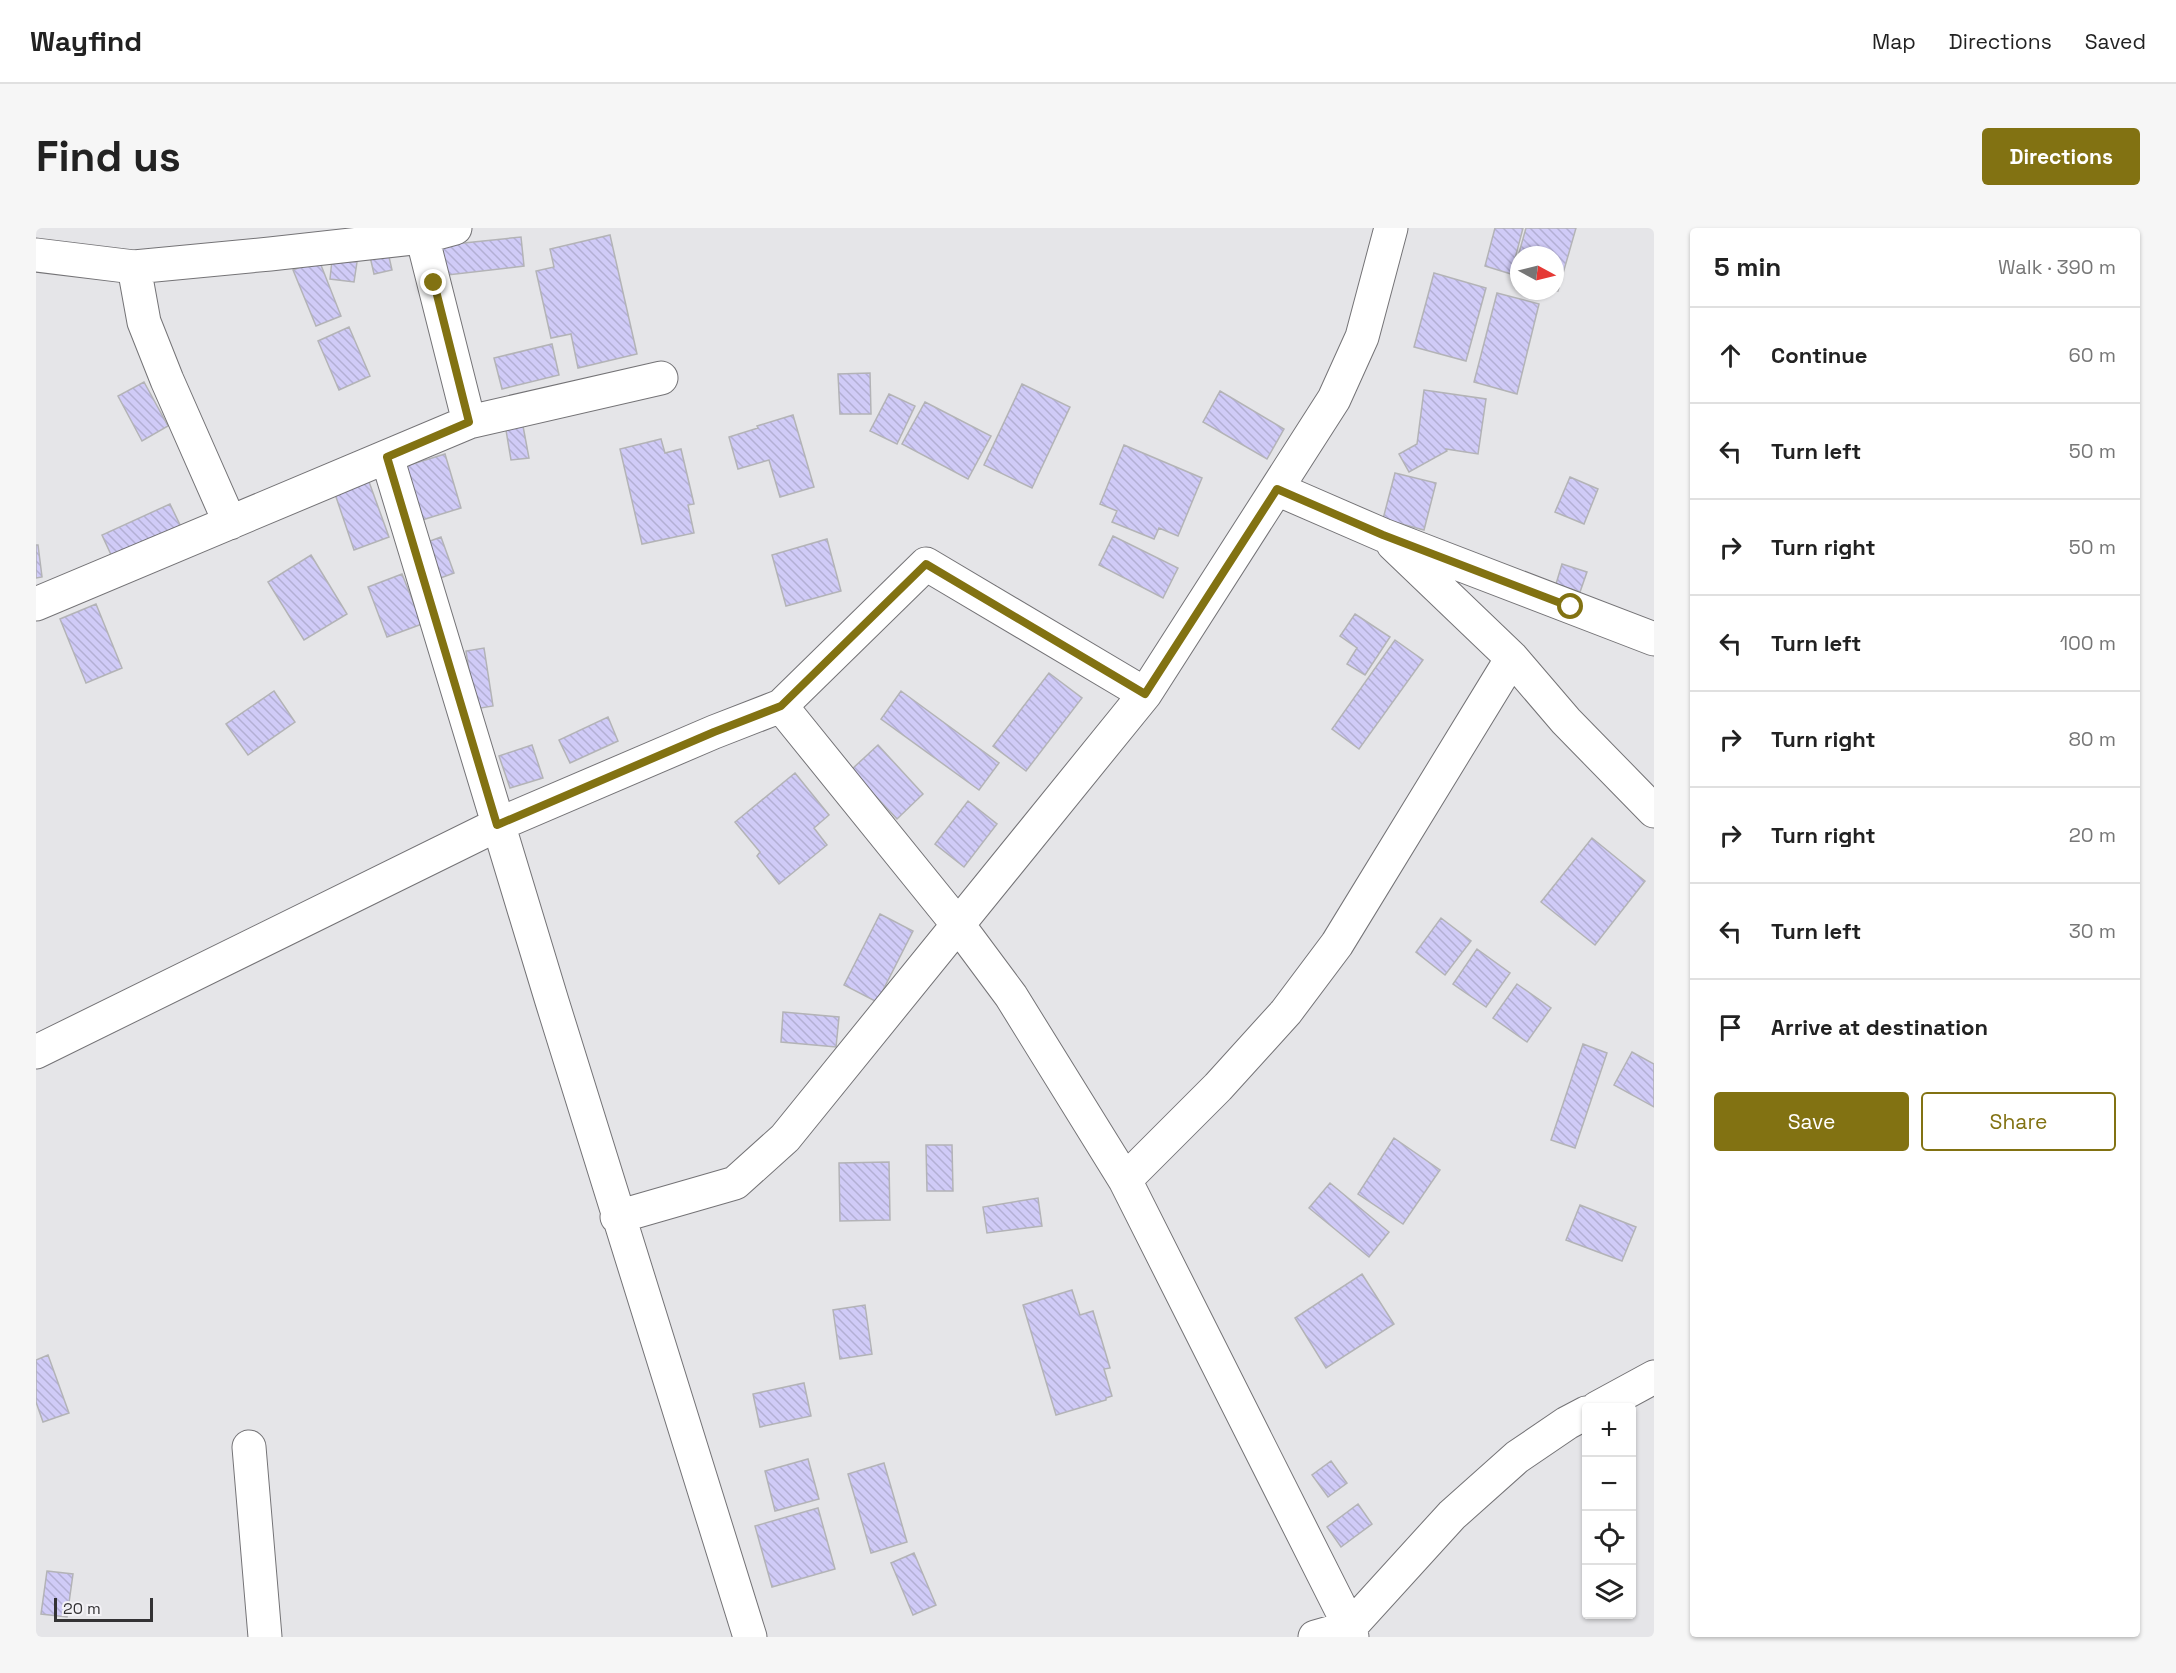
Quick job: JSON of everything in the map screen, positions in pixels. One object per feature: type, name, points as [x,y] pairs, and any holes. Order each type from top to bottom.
[{"type":"street","points":[[36,255],[134,267],[270,254],[455,228]]},
{"type":"street","points":[[617,1217],[735,1183],[785,1138],[1145,694],[1334,399],[1357,347],[1391,228]]},
{"type":"street","points":[[421,232],[469,422]]},
{"type":"street","points":[[134,267],[144,322],[230,523]]},
{"type":"street","points":[[36,604],[469,422],[661,378]]},
{"type":"street","points":[[387,457],[617,1217],[750,1637]]},
{"type":"street","points":[[1277,489],[1383,535],[1654,639]]},
{"type":"street","points":[[1383,535],[1512,658],[1566,721],[1654,811]]},
{"type":"street","points":[[36,1052],[497,825],[714,732],[781,706],[926,564],[1145,694]]},
{"type":"street","points":[[1125,1180],[1218,1087],[1286,1012],[1337,944],[1512,658]]},
{"type":"street","points":[[781,706],[959,926],[1011,996],[1125,1180],[1351,1632]]},
{"type":"street","points":[[1605,1403],[1654,1377]]},
{"type":"street","points":[[1315,1637],[1351,1632],[1452,1515],[1517,1457],[1582,1416]]},
{"type":"street","points":[[249,1448],[265,1637]]},
{"type":"building","points":[[1495,228],[1523,228],[1518,246],[1510,246],[1510,274],[1485,266]]},
{"type":"building","points":[[1526,228],[1576,228],[1564,270],[1564,246],[1521,246]]},
{"type":"building","points":[[610,235],[637,354],[578,368],[571,334],[551,338],[536,271],[554,267],[550,249]]},
{"type":"building","points":[[521,237],[524,266],[439,276],[435,246]]},
{"type":"building","points":[[387,248],[392,270],[374,274],[369,252]]},
{"type":"building","points":[[319,260],[341,316],[316,326],[293,270]]},
{"type":"building","points":[[332,260],[357,262],[354,282],[330,279]]},
{"type":"building","points":[[1434,273],[1486,288],[1466,361],[1414,347]]},
{"type":"building","points":[[1497,293],[1510,296],[1510,300],[1524,300],[1539,304],[1517,394],[1474,382]]},
{"type":"building","points":[[349,327],[370,376],[339,390],[318,341]]},
{"type":"building","points":[[552,344],[559,375],[502,389],[494,358]]},
{"type":"building","points":[[870,373],[871,414],[840,414],[838,374]]},
{"type":"building","points":[[144,382],[168,426],[142,441],[118,396]]},
{"type":"building","points":[[1022,384],[1070,407],[1032,488],[984,465]]},
{"type":"building","points":[[1424,390],[1486,399],[1478,454],[1446,449],[1447,451],[1409,472],[1399,454],[1417,444]]},
{"type":"building","points":[[1220,391],[1284,429],[1267,459],[1203,422]]},
{"type":"building","points":[[889,394],[915,406],[897,444],[870,431]]},
{"type":"building","points":[[925,402],[991,436],[968,479],[902,444]]},
{"type":"building","points":[[793,415],[814,487],[780,497],[769,460],[738,469],[729,437]]},
{"type":"building","points":[[523,426],[529,458],[511,460],[506,430]]},
{"type":"building","points":[[661,439],[665,453],[681,449],[694,504],[688,505],[694,533],[642,544],[620,449]]},
{"type":"building","points":[[1124,445],[1202,478],[1178,536],[1159,528],[1154,539],[1112,522],[1117,511],[1100,504]]},
{"type":"building","points":[[445,454],[461,508],[422,520],[406,466]]},
{"type":"building","points":[[1395,473],[1436,483],[1424,530],[1383,519]]},
{"type":"building","points":[[1570,477],[1598,489],[1584,524],[1555,512]]},
{"type":"building","points":[[368,479],[389,537],[354,550],[334,491]]},
{"type":"building","points":[[170,504],[181,527],[113,559],[102,535]]},
{"type":"building","points":[[1113,536],[1178,568],[1163,598],[1099,565]]},
{"type":"building","points":[[441,537],[454,573],[435,580],[422,544]]},
{"type":"building","points":[[827,539],[841,591],[786,606],[772,555]]},
{"type":"building","points":[[36,545],[38,545],[42,577],[36,578]]},
{"type":"building","points":[[311,555],[347,614],[304,640],[268,582]]},
{"type":"building","points":[[1562,564],[1587,572],[1580,592],[1556,584]]},
{"type":"building","points":[[402,574],[422,624],[387,637],[368,587]]},
{"type":"building","points":[[96,604],[122,668],[86,683],[60,619]]},
{"type":"building","points":[[1355,614],[1390,637],[1365,675],[1347,664],[1357,648],[1340,636]]},
{"type":"building","points":[[1395,640],[1423,660],[1359,749],[1332,729]]},
{"type":"building","points":[[484,648],[493,706],[475,709],[466,651]]},
{"type":"building","points":[[1049,673],[1082,698],[1026,771],[993,746]]},
{"type":"building","points":[[274,691],[295,722],[248,755],[226,724]]},
{"type":"building","points":[[901,691],[999,763],[979,790],[881,719]]},
{"type":"building","points":[[608,717],[618,741],[570,763],[559,740]]},
{"type":"building","points":[[532,745],[543,778],[510,788],[499,756]]},
{"type":"building","points":[[878,745],[923,794],[897,819],[851,770]]},
{"type":"building","points":[[795,773],[829,815],[814,828],[827,845],[779,884],[757,856],[760,852],[735,822]]},
{"type":"building","points":[[968,801],[997,824],[964,867],[935,844]]},
{"type":"building","points":[[1592,838],[1645,881],[1595,945],[1541,902]]},
{"type":"building","points":[[880,914],[913,931],[877,1002],[844,985]]},
{"type":"building","points":[[1441,918],[1471,941],[1445,975],[1416,952]]},
{"type":"building","points":[[1477,949],[1510,973],[1486,1007],[1453,984]]},
{"type":"building","points":[[1517,984],[1551,1008],[1527,1042],[1493,1018]]},
{"type":"building","points":[[783,1012],[839,1017],[836,1047],[781,1042]]},
{"type":"building","points":[[1583,1044],[1607,1053],[1575,1148],[1551,1140]]},
{"type":"building","points":[[1632,1052],[1654,1064],[1654,1107],[1614,1085]]},
{"type":"building","points":[[1394,1138],[1440,1170],[1403,1224],[1358,1194]]},
{"type":"building","points":[[926,1145],[952,1145],[953,1191],[927,1191]]},
{"type":"building","points":[[889,1162],[890,1220],[840,1221],[839,1163]]},
{"type":"building","points":[[1330,1183],[1389,1232],[1369,1257],[1309,1208]]},
{"type":"building","points":[[1038,1198],[1042,1226],[987,1233],[983,1207]]},
{"type":"building","points":[[1580,1205],[1636,1227],[1622,1261],[1566,1240]]},
{"type":"building","points":[[1362,1274],[1394,1324],[1326,1368],[1295,1318]]},
{"type":"building","points":[[1072,1290],[1080,1315],[1093,1311],[1110,1368],[1104,1369],[1112,1396],[1106,1400],[1056,1415],[1023,1305]]},
{"type":"building","points":[[865,1305],[872,1354],[840,1359],[833,1310]]},
{"type":"building","points":[[48,1355],[69,1413],[43,1422],[36,1402],[36,1360]]},
{"type":"building","points":[[804,1383],[811,1416],[760,1427],[753,1394]]},
{"type":"building","points":[[808,1459],[819,1499],[775,1511],[765,1471]]},
{"type":"building","points":[[1331,1461],[1347,1483],[1328,1497],[1312,1475]]},
{"type":"building","points":[[884,1463],[907,1542],[871,1553],[848,1474]]},
{"type":"building","points":[[1358,1504],[1372,1524],[1341,1547],[1327,1527]]},
{"type":"building","points":[[818,1508],[835,1569],[772,1587],[755,1526]]},
{"type":"building","points":[[914,1553],[936,1605],[913,1615],[891,1563]]},
{"type":"building","points":[[47,1571],[73,1574],[67,1617],[41,1614]]},
{"type":"route","points":[[434,283],[469,422],[387,457],[497,825],[714,732],[781,706],[926,564],[1145,694],[1277,489],[1383,535],[1571,607]]}]
